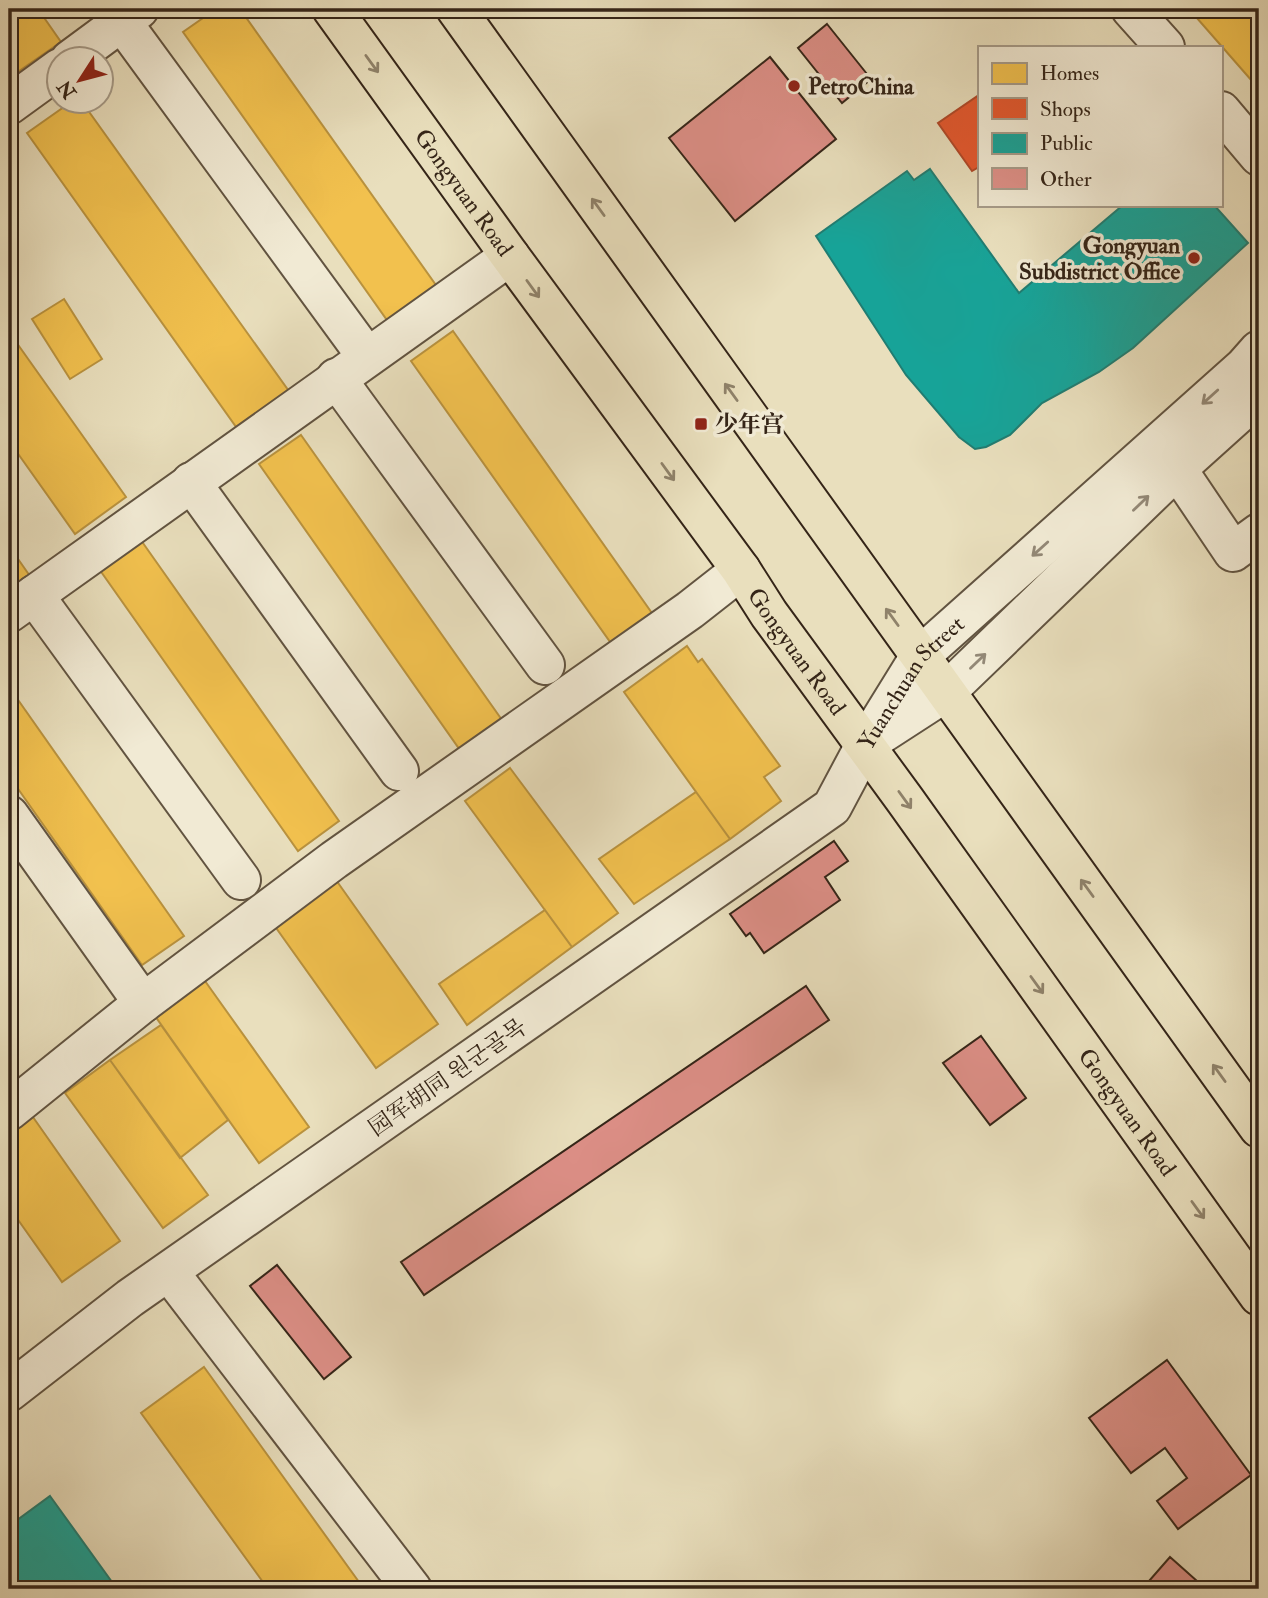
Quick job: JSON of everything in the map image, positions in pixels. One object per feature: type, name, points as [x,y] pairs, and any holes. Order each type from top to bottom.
[{"type":"main road","name":"Gongyuan Road","points":[[332,9],[509,256],[741,570],[769,614],[1259,1296]]},
{"type":"main road","points":[[456,9],[1259,1128]]},
{"type":"street","points":[[1141,12],[1164,46]]},
{"type":"street","points":[[89,46],[130,15],[352,368],[545,665]]},
{"type":"street","points":[[9,105],[46,78]]},
{"type":"street","points":[[1222,112],[1259,156]]},
{"type":"street","points":[[241,880],[21,604],[509,256]]},
{"type":"street","name":"Yuanchuan Street","points":[[865,745],[920,656],[1259,351]]},
{"type":"street","name":"Yuanchuan Street","points":[[865,745],[946,692],[1177,468],[1259,395]]},
{"type":"street","points":[[1177,468],[1233,552],[1259,533]]},
{"type":"street","points":[[191,482],[399,771]]},
{"type":"street","points":[[9,1111],[144,1003],[334,860],[690,610],[741,570]]},
{"type":"street","name":"园军胡同 원군골목","points":[[9,1392],[130,1298],[832,807],[865,745]]},
{"type":"street","points":[[9,815],[144,1003]]},
{"type":"street","points":[[169,1272],[412,1589]]},
{"type":"building: Homes","points":[[9,9],[38,9],[61,42],[55,46],[46,46],[46,52],[9,78]]},
{"type":"building: Homes","points":[[216,9],[240,9],[443,295],[394,330],[183,32]]},
{"type":"building: Homes","points":[[1189,9],[1259,9],[1259,89],[1222,46]]},
{"type":"building: Homes","points":[[51,116],[92,116],[291,394],[239,431],[27,133]]},
{"type":"building: Homes","points":[[64,299],[102,359],[70,379],[32,319]]},
{"type":"building: Homes","points":[[453,331],[654,616],[613,646],[411,361]]},
{"type":"building: Homes","points":[[9,332],[126,497],[75,534],[9,441]]},
{"type":"building: Homes","points":[[301,435],[502,720],[460,750],[259,464]]},
{"type":"building: Homes","points":[[138,536],[339,821],[298,851],[97,566]]},
{"type":"building: Homes","points":[[9,546],[32,579],[9,596]]},
{"type":"building: Homes","points":[[687,646],[698,662],[702,659],[780,766],[764,777],[781,801],[730,839],[624,692]]},
{"type":"building: Homes","points":[[9,687],[184,936],[142,965],[9,776]]},
{"type":"building: Homes","points":[[510,768],[618,913],[572,947],[465,801]]},
{"type":"building: Homes","points":[[696,792],[730,839],[634,904],[599,859]]},
{"type":"building: Homes","points":[[336,880],[438,1024],[376,1068],[274,925]]},
{"type":"building: Homes","points":[[545,910],[572,947],[467,1025],[439,984]]},
{"type":"building: Homes","points":[[205,981],[309,1127],[259,1163],[155,1016]]},
{"type":"building: Homes","points":[[161,1025],[228,1120],[180,1158],[110,1060]]},
{"type":"building: Homes","points":[[110,1060],[208,1195],[163,1228],[65,1093]]},
{"type":"building: Homes","points":[[28,1110],[120,1241],[62,1282],[9,1207],[9,1124]]},
{"type":"building: Homes","points":[[204,1367],[364,1589],[268,1589],[141,1413]]},
{"type":"building: Shops","points":[[978,96],[978,168],[972,171],[938,123]]},
{"type":"building: Public","points":[[930,169],[1019,293],[1122,206],[1215,206],[1248,243],[1133,348],[1099,372],[1042,403],[1010,435],[986,447],[975,449],[959,437],[906,375],[816,236],[907,171],[914,180]]},
{"type":"building: Public","points":[[50,1496],[117,1589],[12,1589],[9,1585],[9,1526]]},
{"type":"building: Other","points":[[827,24],[871,79],[842,103],[798,48]]},
{"type":"building: Other","points":[[770,57],[836,139],[735,221],[669,138]]},
{"type":"building: Other","points":[[834,841],[848,861],[825,877],[840,900],[764,953],[750,933],[746,936],[730,914]]},
{"type":"building: Other","points":[[806,986],[829,1020],[424,1295],[401,1262]]},
{"type":"building: Other","points":[[981,1036],[1026,1098],[990,1125],[943,1063]]},
{"type":"building: Other","points":[[277,1265],[351,1357],[324,1379],[250,1286]]},
{"type":"building: Other","points":[[1167,1360],[1251,1475],[1178,1529],[1157,1501],[1187,1478],[1165,1448],[1131,1473],[1089,1418]]},
{"type":"building: Other","points":[[1170,1557],[1206,1589],[1142,1589]]},
{"type":"place","name":"PetroChina","points":[[794,86]]},
{"type":"place","name":"Gongyuan Subdistrict Office","points":[[1194,258]]},
{"type":"place","name":"少年宫","points":[[701,424]]}]
